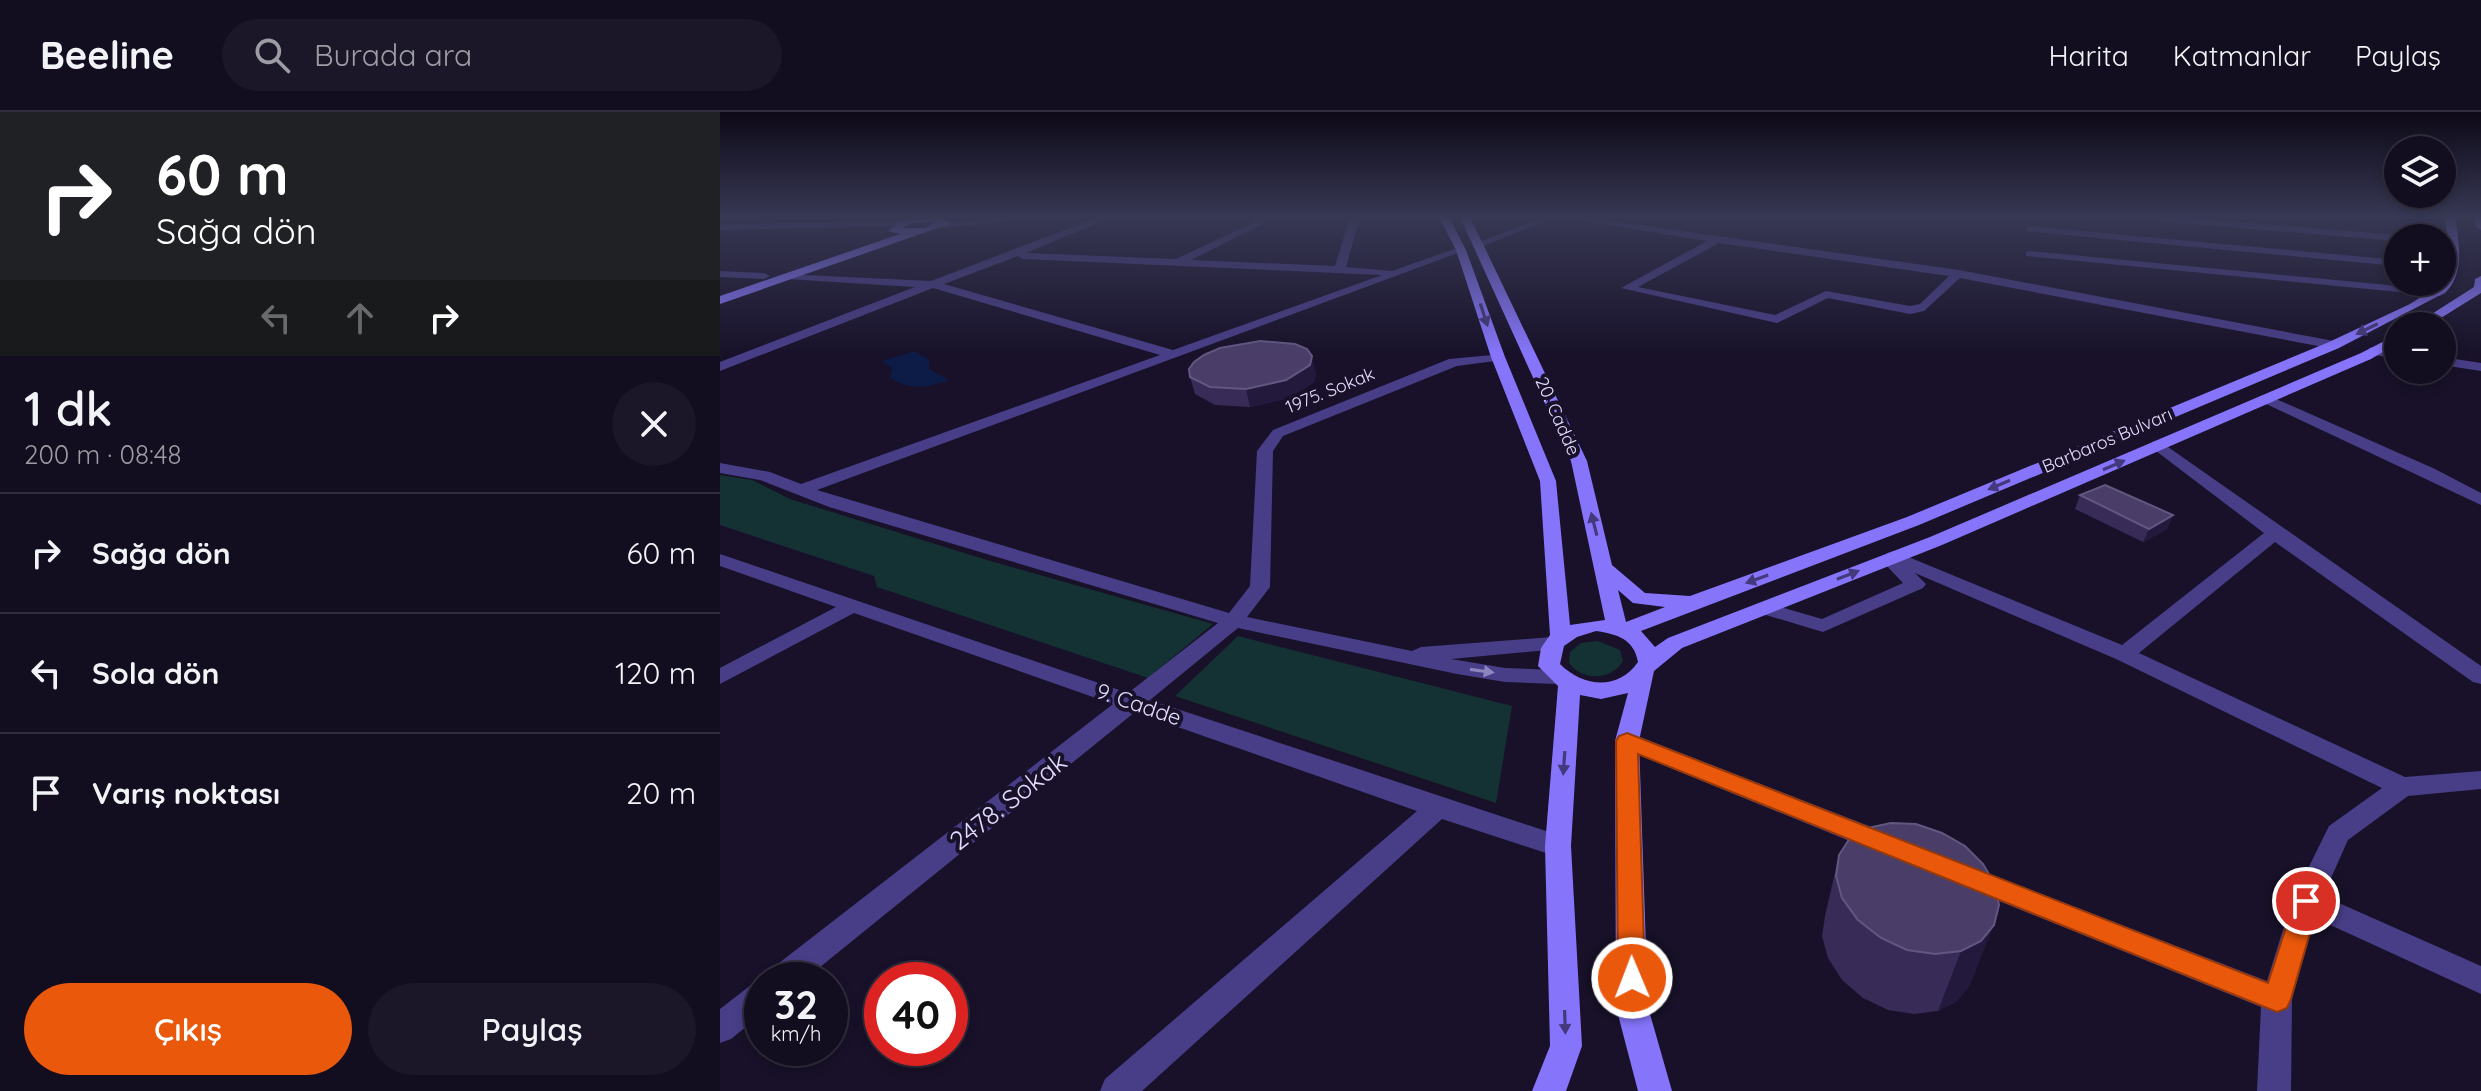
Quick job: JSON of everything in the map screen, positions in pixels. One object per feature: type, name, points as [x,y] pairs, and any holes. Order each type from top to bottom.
[{"type":"street","points":[[720,291],[801,263]]},
{"type":"street","points":[[720,300],[818,263]]},
{"type":"street","points":[[720,367],[815,326],[997,263]]},
{"type":"street","points":[[1170,263],[1395,272]]},
{"type":"street","points":[[1340,269],[1342,263]]},
{"type":"street","points":[[801,490],[1423,263]]},
{"type":"street","name":"20. Cadde","points":[[1465,263],[1498,357],[1548,481],[1557,640]]},
{"type":"street","name":"20. Cadde","points":[[1488,263],[1579,461],[1622,629]]},
{"type":"street","points":[[1674,263],[1627,288],[1777,319],[1826,294],[1910,310],[1924,307],[1959,273]]},
{"type":"street","points":[[1889,263],[2029,285],[2334,345]]},
{"type":"street","points":[[2029,285],[2030,263]]},
{"type":"street","points":[[2128,263],[2384,287]]},
{"type":"street","points":[[2199,263],[2200,269]]},
{"type":"street","points":[[720,274],[764,276]]},
{"type":"street","points":[[787,276],[935,285],[1172,354]]},
{"type":"street","points":[[2443,312],[2480,290],[2481,279]]},
{"type":"street","name":"Barbaros Bulvarı","points":[[1622,629],[1913,521],[2334,345],[2434,296]]},
{"type":"street","name":"Barbaros Bulvarı","points":[[1646,667],[1675,643],[1891,558],[2267,399],[2384,346]]},
{"type":"street","points":[[2374,351],[2384,353]]},
{"type":"street","name":"1975. Sokak","points":[[1234,621],[1260,587],[1265,451],[1278,433],[1454,362],[1498,357]]},
{"type":"street","points":[[2456,363],[2481,367]]},
{"type":"street","points":[[2267,399],[2429,472],[2481,500]]},
{"type":"street","points":[[2158,445],[2275,533],[2481,677]]},
{"type":"street","points":[[720,468],[764,476],[850,508],[1234,621],[1457,667],[1563,681],[1585,690],[1619,688],[1634,682],[1646,667]]},
{"type":"street","points":[[2124,654],[2275,533]]},
{"type":"street","points":[[1763,608],[1823,626],[1916,584],[1891,558]]},
{"type":"street","points":[[1891,558],[2124,654],[2402,787],[2481,780]]},
{"type":"street","name":"9. Cadde","points":[[720,560],[1438,808],[1558,846]]},
{"type":"street","name":"Barbaros Bulvarı","points":[[1606,569],[1640,599],[1693,602]]},
{"type":"street","points":[[720,677],[853,606]]},
{"type":"street","name":"2478. Sokak","points":[[804,962],[1234,621]]},
{"type":"street","points":[[1409,655],[1557,640],[1588,626],[1622,629],[1642,642],[1648,652],[1627,741],[1632,1007],[1655,1091]]},
{"type":"street","points":[[1549,1091],[1566,1046],[1558,846],[1563,681],[1549,666],[1548,655],[1557,640]]},
{"type":"street","points":[[1627,741],[1908,853]]},
{"type":"street","points":[[2274,1091],[2277,999],[2306,901],[2338,833],[2402,787]]},
{"type":"street","points":[[1117,1091],[1438,808]]},
{"type":"street","points":[[1952,870],[2277,999]]},
{"type":"street","points":[[2306,901],[2481,980]]},
{"type":"street","points":[[720,1028],[744,1009]]},
{"type":"green space","points":[[720,475],[752,480],[790,499],[987,560],[1213,624],[1148,678],[877,587],[874,576],[720,525]]},
{"type":"green space","points":[[1238,636],[1512,706],[1496,803],[1175,696]]},
{"type":"green space","points":[[1598,641],[1620,650],[1623,661],[1618,668],[1604,675],[1589,676],[1569,663],[1570,652],[1581,643]]},
{"type":"water","points":[[915,351],[929,360],[929,369],[949,380],[919,387],[890,378],[892,368],[882,361]]},
{"type":"building","points":[[1260,341],[1295,344],[1307,349],[1312,356],[1310,365],[1286,380],[1246,389],[1210,387],[1190,377],[1189,369],[1204,355],[1220,348]]},
{"type":"building","points":[[2105,485],[2173,515],[2149,529],[2080,495]]},
{"type":"building","points":[[1891,823],[1916,824],[1942,833],[1965,846],[1983,864],[1995,884],[1999,905],[1994,925],[1981,941],[1961,951],[1935,954],[1907,950],[1881,938],[1858,920],[1842,898],[1836,876],[1839,855],[1850,838],[1868,828]]},
{"type":"route","points":[[1632,978],[1627,741],[2277,999],[2306,901]]}]
